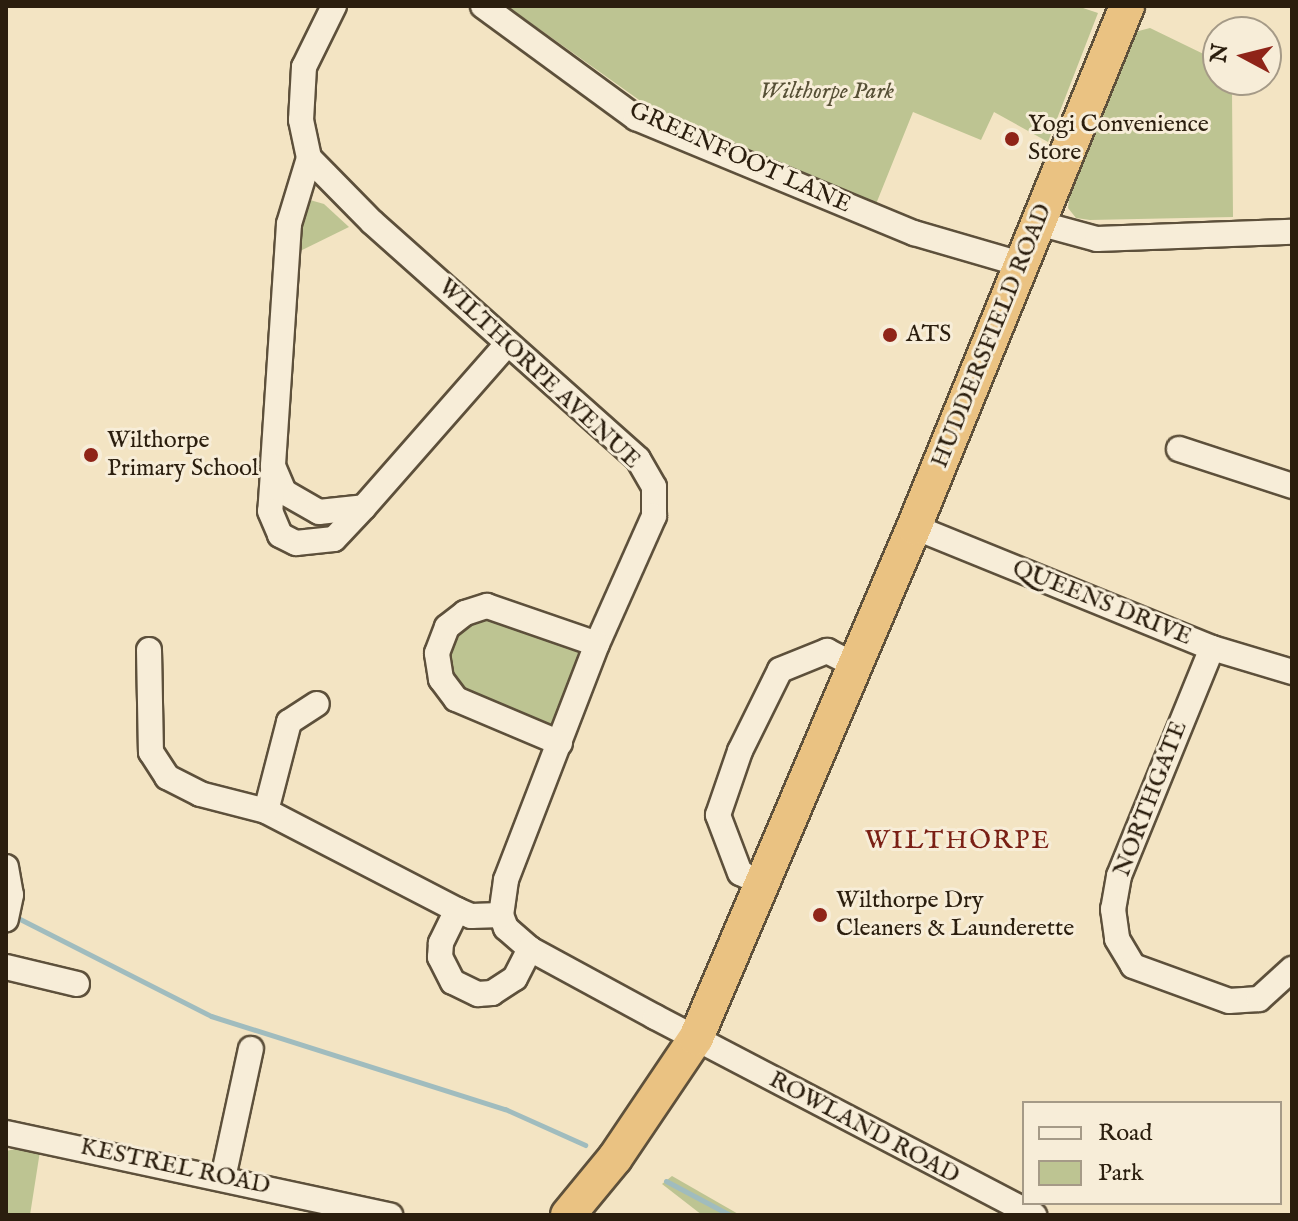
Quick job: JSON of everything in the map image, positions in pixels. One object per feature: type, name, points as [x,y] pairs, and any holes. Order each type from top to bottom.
[{"type":"highway","name":"HUDDERSFIELD ROAD","points":[[568,1215],[615,1158],[696,1038],[914,527],[1127,6]]},
{"type":"street","points":[[334,6],[304,67],[301,120],[309,158],[289,224],[270,511],[280,535],[296,543],[334,539],[508,343]]},
{"type":"street","name":"GREENFOOT LANE","points":[[483,6],[636,118],[914,233],[1021,264]]},
{"type":"street","name":"WILTHORPE AVENUE","points":[[309,158],[372,222],[638,459],[654,487],[654,516],[597,644],[506,880],[501,915]]},
{"type":"street","points":[[1038,223],[1097,239],[1292,232]]},
{"type":"street","points":[[1179,449],[1292,486]]},
{"type":"street","points":[[273,466],[284,492],[319,512],[364,507]]},
{"type":"street","name":"QUEENS DRIVE","points":[[914,527],[1212,648],[1292,672]]},
{"type":"street","points":[[560,743],[456,699],[441,679],[437,653],[447,627],[465,613],[487,606],[597,644]]},
{"type":"street","name":"NORTHGATE","points":[[1212,648],[1119,876],[1113,909],[1117,939],[1133,966],[1229,1001],[1259,999],[1292,969]]},
{"type":"street","points":[[149,650],[151,752],[167,777],[200,794],[266,811],[471,916],[501,915],[530,949],[696,1038]]},
{"type":"street","points":[[764,884],[740,873],[718,815],[740,751],[780,670],[827,651],[853,664]]},
{"type":"street","points":[[266,811],[289,722],[317,704]]},
{"type":"street","points":[[6,867],[11,895],[6,919]]},
{"type":"street","points":[[457,910],[440,957],[444,971],[464,990],[492,993],[505,988],[530,949]]},
{"type":"street","points":[[6,967],[77,984]]},
{"type":"street","name":"ROWLAND ROAD","points":[[696,1038],[1034,1215]]},
{"type":"street","points":[[223,1178],[251,1049]]},
{"type":"street","name":"KESTREL ROAD","points":[[6,1133],[390,1215]]},
{"type":"green space","name":"Wilthorpe Park","points":[[507,6],[1077,6],[1098,13],[1048,142],[994,112],[981,140],[913,112],[876,204],[710,137],[649,107]]},
{"type":"green space","points":[[1150,28],[1202,53],[1202,96],[1232,96],[1233,217],[1090,220],[1076,218],[1068,208],[1070,189],[1131,33]]},
{"type":"green space","points":[[303,198],[324,204],[349,227],[294,254]]},
{"type":"green space","points":[[486,615],[581,648],[551,731],[461,694],[443,657],[451,634]]},
{"type":"green space","points":[[20,1148],[40,1151],[30,1215],[6,1215],[6,1151]]},
{"type":"green space","points":[[672,1176],[740,1215],[702,1215],[662,1184]]},
{"type":"waterway","points":[[12,915],[211,1016],[505,1109],[585,1145]]},
{"type":"waterway","points":[[666,1181],[730,1215]]},
{"type":"place","name":"Yogi Convenience Store","points":[[1012,139]]},
{"type":"place","name":"ATS","points":[[890,335]]},
{"type":"place","name":"Wilthorpe Primary School","points":[[91,455]]},
{"type":"place","name":"Wilthorpe Dry Cleaners & Launderette","points":[[820,915]]},
{"type":"district","name":"WILTHORPE","points":[[958,841]]}]
